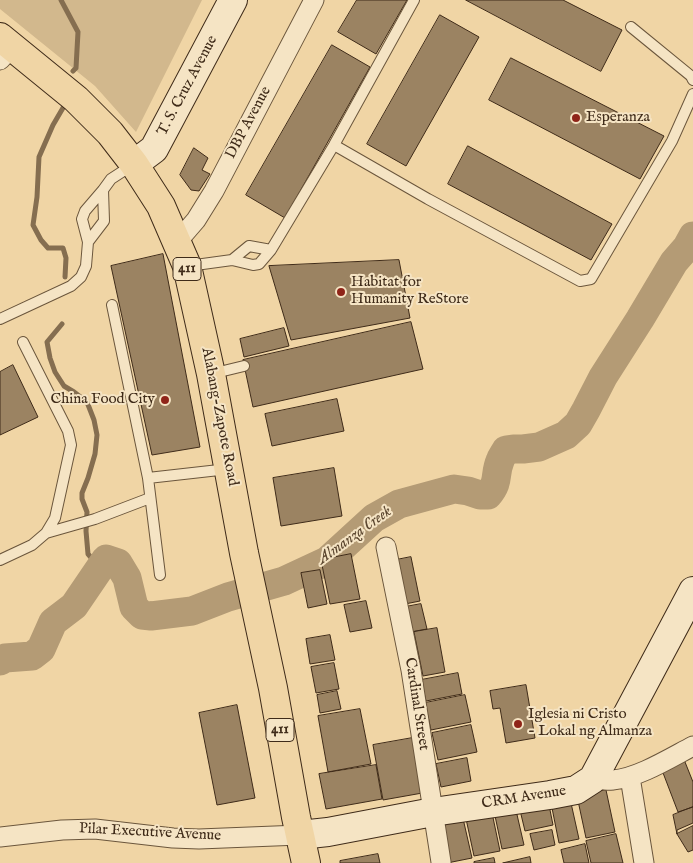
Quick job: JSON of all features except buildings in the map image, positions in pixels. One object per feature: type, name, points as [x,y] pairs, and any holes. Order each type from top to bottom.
[{"type":"highway","name":"Alabang-Zapote Road","points":[[4,48],[76,99],[110,133],[134,164],[161,206],[182,254],[211,374],[306,863]]},
{"type":"street","name":"T. S. Cruz Avenue","points":[[134,164],[154,149],[233,0]]},
{"type":"street","name":"DBP Avenue","points":[[182,254],[196,220],[214,191],[314,0]]},
{"type":"street","name":"Cardinal Street","points":[[386,548],[411,670],[441,862]]},
{"type":"street","points":[[693,591],[593,779],[612,781],[630,777],[693,746]]},
{"type":"street","points":[[630,777],[644,863]]},
{"type":"street","name":"CRM Avenue","points":[[300,835],[328,832],[434,812],[540,797],[576,790],[593,779]]},
{"type":"street","name":"Pilar Executive Avenue","points":[[0,837],[95,828],[173,838],[300,835]]},
{"type":"lane","points":[[182,254],[232,260],[253,265],[259,264],[271,250],[334,145],[414,0]]},
{"type":"lane","points":[[631,27],[691,76],[693,80]]},
{"type":"lane","points":[[334,145],[428,199],[580,280],[591,280],[672,141],[693,94]]},
{"type":"lane","points":[[0,319],[71,286],[81,277],[86,266],[88,242],[82,218],[85,211],[111,179],[134,164]]},
{"type":"lane","points":[[88,242],[104,221],[103,190]]},
{"type":"lane","points":[[232,260],[249,246],[271,250]]},
{"type":"lane","points":[[112,305],[148,478],[160,574]]},
{"type":"lane","points":[[0,560],[32,545],[46,533],[55,518],[71,445],[68,431],[23,342]]},
{"type":"lane","points":[[211,374],[244,366]]},
{"type":"lane","points":[[148,478],[229,468]]},
{"type":"lane","points":[[46,533],[95,519],[150,498]]},
{"type":"shaded area","points":[[0,0],[202,0],[136,132],[95,86],[0,9]]},
{"type":"waterway","name":"Almanza Creek","points":[[61,0],[78,32],[76,68],[73,71]]},
{"type":"waterway","name":"Almanza Creek","points":[[65,277],[66,258],[63,248],[48,248],[33,225],[37,197],[39,157],[53,125],[67,101]]},
{"type":"waterway","name":"Almanza Creek","points":[[0,661],[5,658],[32,656],[41,649],[53,622],[74,606],[106,559],[118,563],[127,578],[134,607],[142,615],[151,616],[192,611],[228,597],[284,581],[327,561],[374,518],[399,504],[454,489],[488,495],[494,486],[498,466],[506,450],[539,447],[566,435],[578,424],[603,377],[674,262],[687,247],[693,236]]},
{"type":"waterway","name":"Almanza Creek","points":[[62,324],[47,342],[55,372],[64,386],[87,402],[94,420],[97,435],[95,454],[82,493],[82,499],[87,512],[88,554],[100,568]]},
{"type":"place","name":"Esperanza","points":[[576,118]]},
{"type":"place","name":"Habitat for Humanity ReStore","points":[[341,292]]},
{"type":"place","name":"China Food City","points":[[165,400]]},
{"type":"place","name":"Iglesia ni Cristo - Lokal ng Almanza","points":[[518,724]]}]
